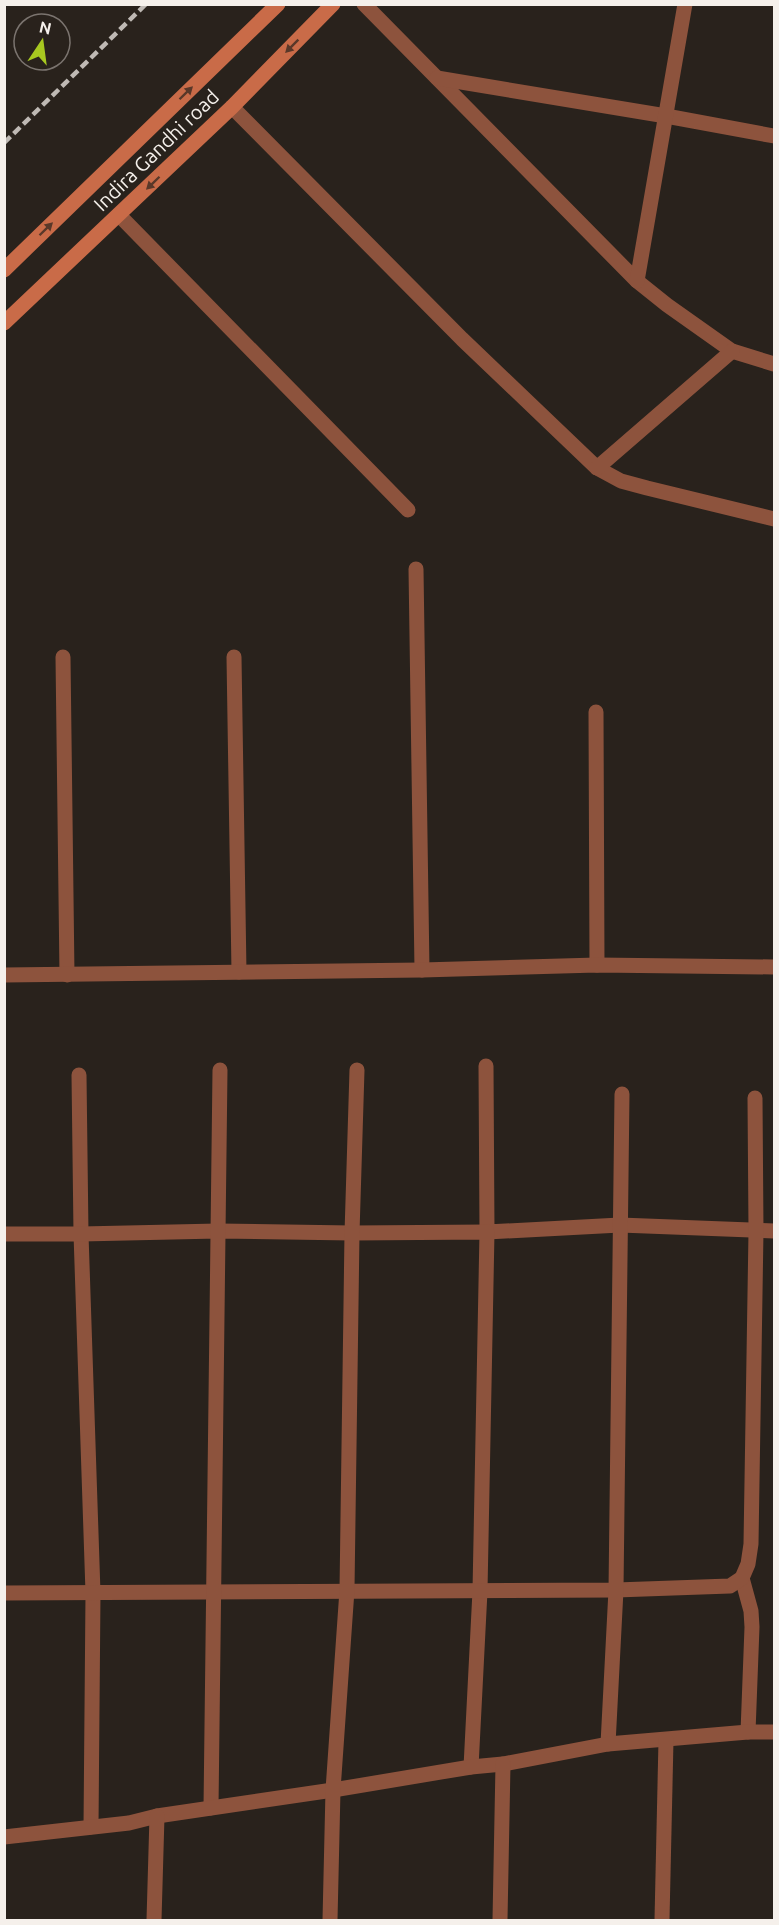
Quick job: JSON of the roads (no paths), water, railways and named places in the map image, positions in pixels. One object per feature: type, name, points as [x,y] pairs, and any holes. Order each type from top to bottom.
[{"type":"main road","name":"Indira Gandhi road","points":[[4,270],[278,4]]},
{"type":"main road","name":"Indira Gandhi road","points":[[4,323],[231,107],[333,4]]},
{"type":"street","points":[[364,4],[637,281],[732,351],[774,364]]},
{"type":"street","points":[[637,281],[685,4]]},
{"type":"street","points":[[437,78],[774,136]]},
{"type":"street","points":[[231,107],[462,339],[597,468],[621,481],[774,519]]},
{"type":"street","points":[[119,215],[408,510]]},
{"type":"street","points":[[597,468],[732,351]]},
{"type":"street","points":[[416,569],[422,970]]},
{"type":"street","points":[[63,657],[67,975]]},
{"type":"street","points":[[234,657],[239,972]]},
{"type":"street","points":[[596,712],[597,965]]},
{"type":"street","points":[[4,975],[422,970],[597,965],[774,967]]},
{"type":"street","points":[[471,1767],[480,1591],[486,1232],[486,1066]]},
{"type":"street","points":[[211,1808],[220,1070]]},
{"type":"street","points":[[330,1920],[333,1790],[347,1590],[352,1233],[357,1070]]},
{"type":"street","points":[[79,1075],[81,1234],[93,1593],[91,1827]]},
{"type":"street","points":[[608,1744],[616,1590],[622,1094]]},
{"type":"street","points":[[4,1593],[616,1590],[730,1586],[742,1578],[748,1564],[751,1544],[756,1231],[755,1098]]},
{"type":"street","points":[[4,1234],[218,1231],[486,1232],[620,1226],[774,1231]]},
{"type":"street","points":[[742,1578],[751,1611],[752,1627],[748,1732]]},
{"type":"street","points":[[4,1837],[129,1823],[157,1816],[503,1764],[608,1744],[748,1732],[774,1732]]},
{"type":"street","points":[[662,1920],[666,1740]]},
{"type":"street","points":[[500,1920],[503,1764]]},
{"type":"street","points":[[154,1920],[157,1816]]},
{"type":"railway","points":[[4,143],[146,4]]}]
